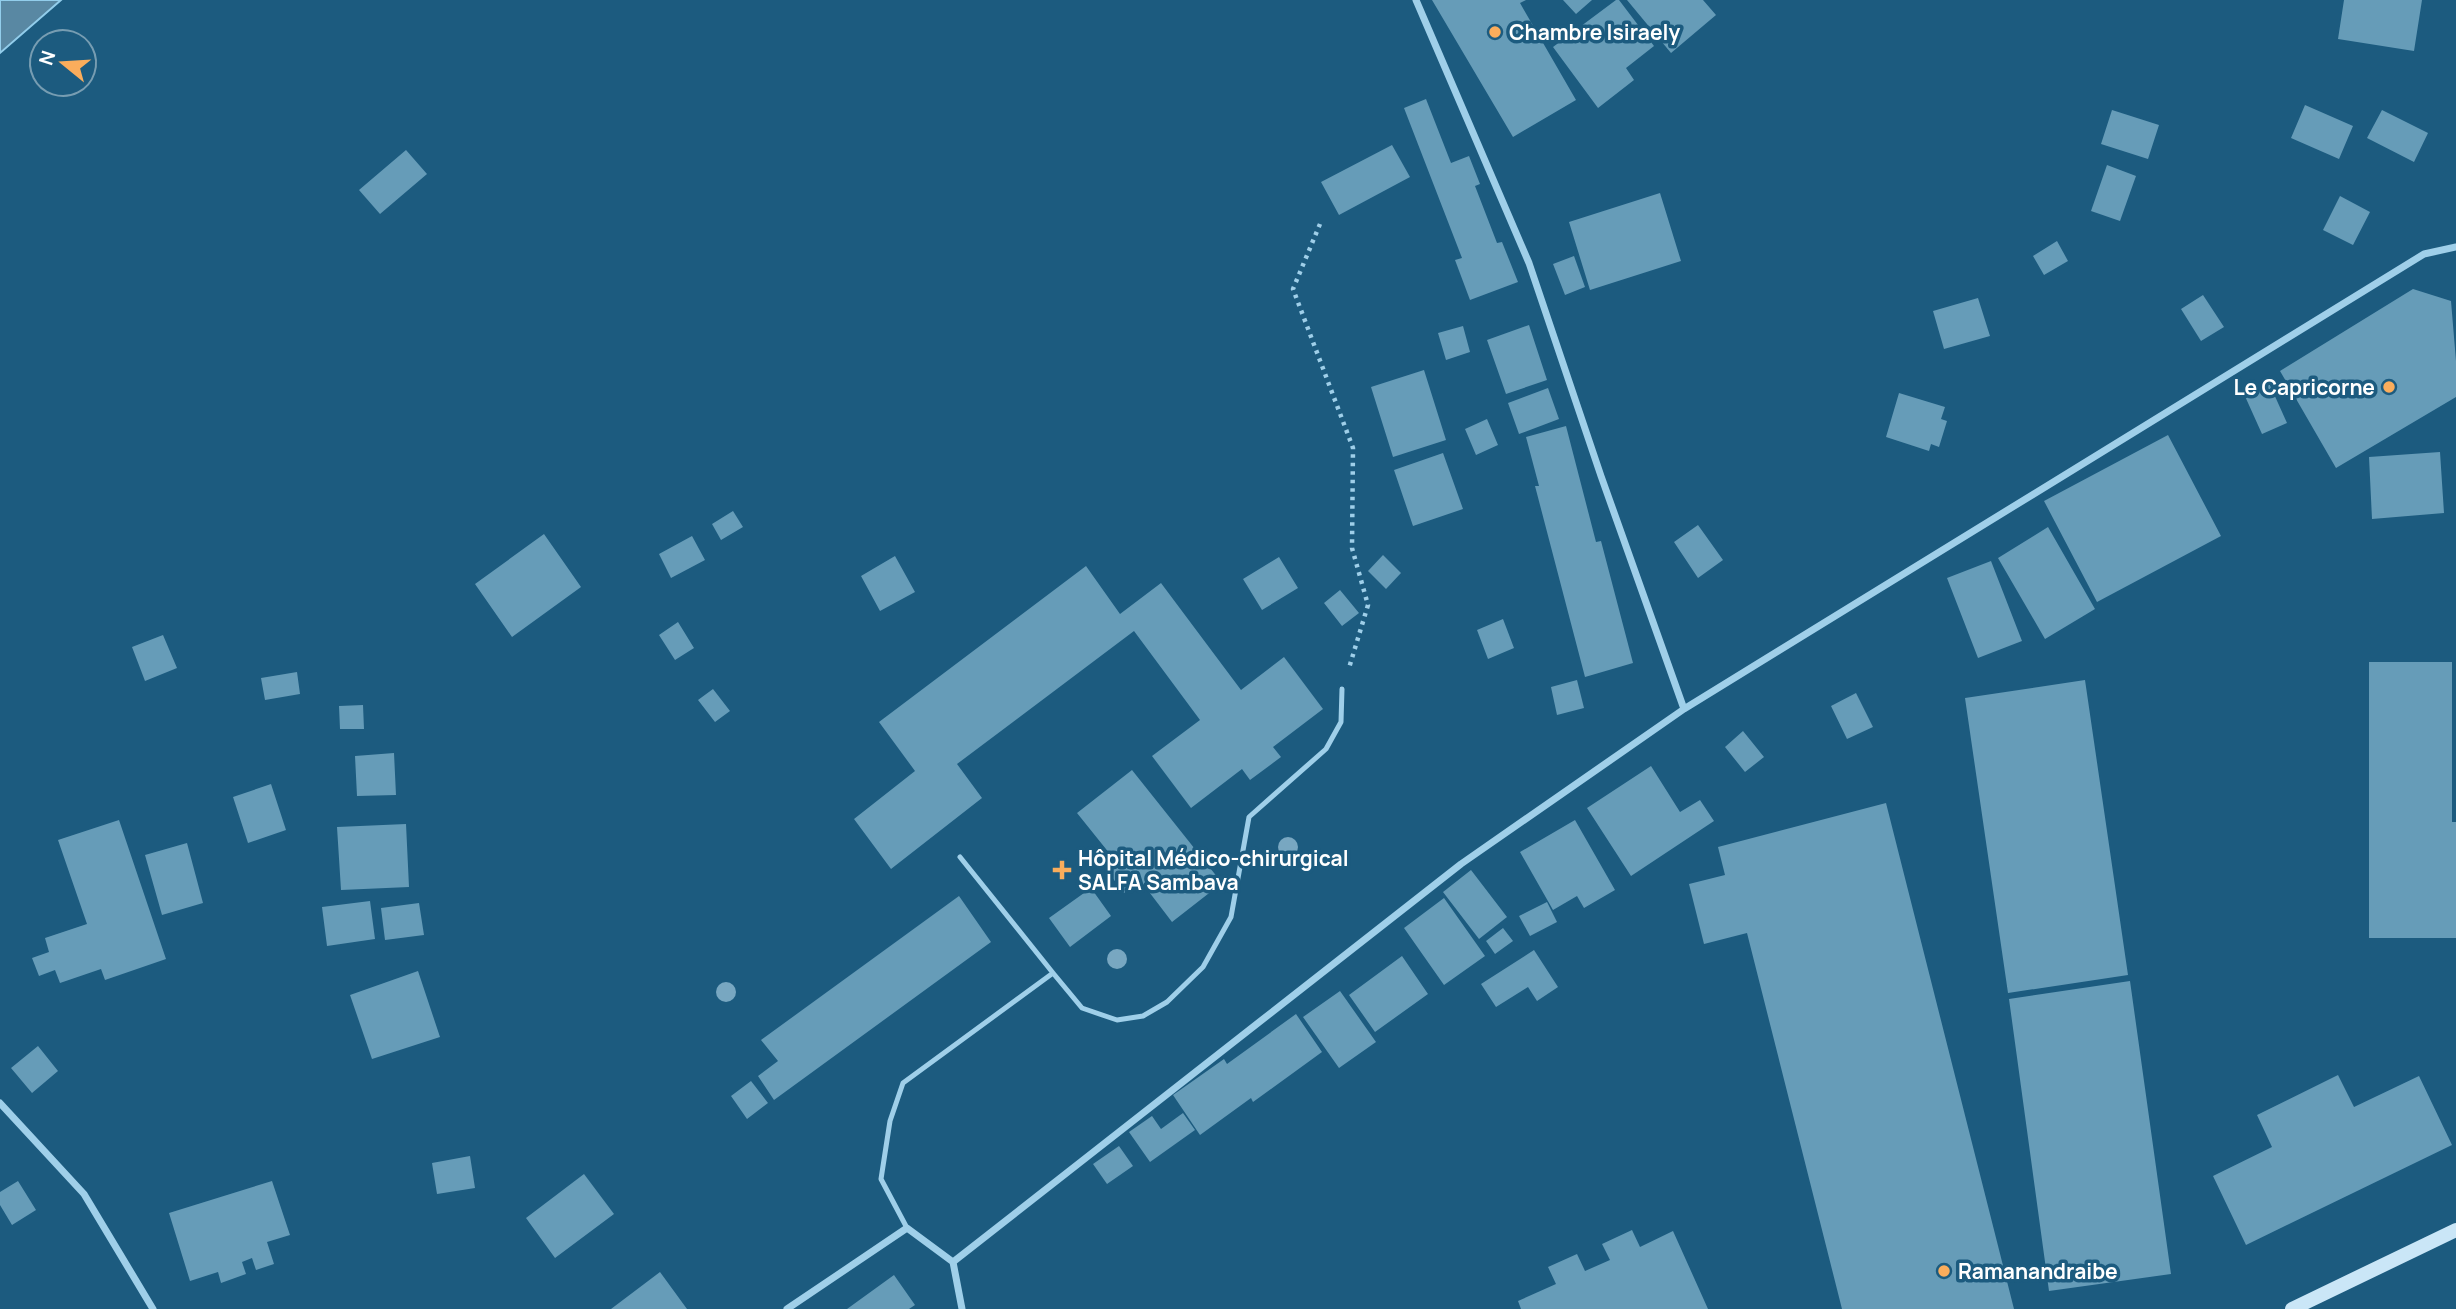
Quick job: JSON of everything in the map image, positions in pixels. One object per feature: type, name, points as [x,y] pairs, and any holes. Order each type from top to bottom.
[{"type":"main road","points":[[2292,1309],[2456,1230]]},
{"type":"street","points":[[1416,0],[1529,263],[1684,709]]},
{"type":"street","points":[[953,1262],[1461,864],[1684,709],[2424,254],[2456,247]]},
{"type":"street","points":[[0,1103],[84,1194],[153,1309]]},
{"type":"street","points":[[787,1309],[907,1228],[953,1262],[962,1309]]},
{"type":"lane","points":[[960,857],[1082,1008],[1117,1020],[1143,1016],[1167,1002],[1203,967],[1231,916],[1249,817],[1326,749],[1341,722],[1342,689]]},
{"type":"lane","points":[[907,1228],[881,1179],[890,1121],[903,1083],[1052,973]]},
{"type":"path","points":[[1320,224],[1293,289],[1353,448],[1352,548],[1368,605],[1342,689]]},
{"type":"water","points":[[0,0],[61,0],[28,28],[0,53]]},
{"type":"building","points":[[1432,0],[1526,0],[1520,3],[1576,100],[1513,137]]},
{"type":"building","points":[[1563,0],[1592,0],[1576,14]]},
{"type":"building","points":[[1619,0],[1654,46],[1626,68],[1634,80],[1598,108],[1553,47]]},
{"type":"building","points":[[1627,0],[1703,0],[1716,15],[1671,53]]},
{"type":"building","points":[[2344,0],[2422,0],[2414,51],[2338,39]]},
{"type":"building","points":[[1426,99],[1451,163],[1469,156],[1480,184],[1475,186],[1497,243],[1502,242],[1518,282],[1470,300],[1455,260],[1462,258],[1404,108]]},
{"type":"building","points":[[2305,105],[2353,126],[2339,159],[2291,138]]},
{"type":"building","points":[[2112,110],[2159,125],[2148,159],[2101,144]]},
{"type":"building","points":[[2382,110],[2428,133],[2414,162],[2367,138]]},
{"type":"building","points":[[1392,145],[1410,177],[1339,215],[1321,182]]},
{"type":"building","points":[[406,150],[427,174],[380,214],[359,190]]},
{"type":"building","points":[[2107,165],[2136,176],[2120,221],[2091,211]]},
{"type":"building","points":[[1660,193],[1681,261],[1590,290],[1569,222]]},
{"type":"building","points":[[2340,196],[2370,212],[2353,245],[2323,230]]},
{"type":"building","points":[[2057,241],[2068,261],[2044,275],[2033,256]]},
{"type":"building","points":[[1574,256],[1585,287],[1565,295],[1553,264]]},
{"type":"building","points":[[2413,289],[2451,301],[2456,397],[2336,468],[2280,371]]},
{"type":"building","points":[[2203,295],[2224,327],[2201,341],[2181,309]]},
{"type":"building","points":[[1978,298],[1990,336],[1944,349],[1933,311]]},
{"type":"building","points":[[1529,325],[1547,380],[1506,394],[1487,340]]},
{"type":"building","points":[[1463,326],[1470,352],[1446,360],[1438,333]]},
{"type":"building","points":[[1424,370],[1446,440],[1393,457],[1371,387]]},
{"type":"building","points":[[2269,383],[2287,423],[2262,434],[2244,394]]},
{"type":"building","points":[[1548,388],[1559,419],[1519,434],[1508,403]]},
{"type":"building","points":[[1899,393],[1945,407],[1941,419],[1947,421],[1939,447],[1931,444],[1929,451],[1886,437]]},
{"type":"building","points":[[1487,419],[1498,445],[1476,455],[1465,429]]},
{"type":"building","points":[[1566,426],[1596,542],[1601,541],[1633,663],[1585,677],[1535,486],[1539,486],[1526,437]]},
{"type":"building","points":[[2168,435],[2221,536],[2097,602],[2044,501]]},
{"type":"building","points":[[2440,452],[2444,513],[2372,519],[2369,457]]},
{"type":"building","points":[[1443,453],[1463,509],[1413,526],[1394,470]]},
{"type":"building","points":[[733,511],[743,527],[721,540],[712,524]]},
{"type":"building","points":[[1698,525],[1723,560],[1698,578],[1674,542]]},
{"type":"building","points":[[2048,527],[2095,609],[2045,639],[1998,558]]},
{"type":"building","points":[[544,534],[581,587],[512,637],[475,584]]},
{"type":"building","points":[[692,536],[705,560],[671,578],[659,554]]},
{"type":"building","points":[[1383,555],[1401,573],[1386,589],[1368,571]]},
{"type":"building","points":[[895,556],[915,592],[880,611],[861,576]]},
{"type":"building","points":[[1279,557],[1298,588],[1262,610],[1243,579]]},
{"type":"building","points":[[1991,561],[2022,641],[1978,658],[1947,578]]},
{"type":"building","points":[[1086,566],[1120,614],[1161,583],[1241,690],[1284,657],[1323,709],[1273,747],[1281,757],[1250,780],[1242,769],[1191,808],[1152,756],[1200,720],[1134,631],[957,764],[982,798],[891,869],[854,819],[915,771],[879,722]]},
{"type":"building","points":[[1340,590],[1359,613],[1342,626],[1324,603]]},
{"type":"building","points":[[1503,619],[1514,648],[1488,659],[1477,630]]},
{"type":"building","points":[[678,622],[694,648],[675,660],[659,635]]},
{"type":"building","points":[[163,635],[177,668],[145,681],[132,647]]},
{"type":"building","points":[[2369,662],[2452,662],[2452,822],[2456,822],[2456,938],[2369,938]]},
{"type":"building","points":[[297,672],[300,694],[265,700],[261,678]]},
{"type":"building","points":[[1577,680],[1584,708],[1557,715],[1551,687]]},
{"type":"building","points":[[2085,680],[2128,975],[2008,993],[1965,698]]},
{"type":"building","points":[[713,689],[730,711],[715,722],[698,700]]},
{"type":"building","points":[[1856,693],[1873,727],[1847,739],[1831,706]]},
{"type":"building","points":[[363,705],[364,729],[340,729],[339,706]]},
{"type":"building","points":[[1743,731],[1764,757],[1745,772],[1725,747]]},
{"type":"building","points":[[394,753],[396,795],[357,796],[355,756]]},
{"type":"building","points":[[1651,766],[1680,812],[1700,800],[1714,821],[1631,876],[1587,808]]},
{"type":"building","points":[[1132,770],[1222,883],[1172,922],[1140,880],[1124,893],[1108,872],[1118,864],[1077,813]]},
{"type":"building","points":[[271,784],[286,830],[248,843],[233,797]]},
{"type":"building","points":[[1886,803],[2014,1309],[1842,1309],[1747,933],[1704,944],[1689,884],[1725,875],[1718,847]]},
{"type":"building","points":[[119,820],[166,959],[105,980],[101,969],[60,983],[55,970],[39,976],[32,958],[49,952],[45,938],[87,924],[58,840]]},
{"type":"building","points":[[1575,820],[1615,890],[1584,908],[1577,896],[1553,910],[1520,852]]},
{"type":"building","points":[[406,824],[409,887],[341,890],[337,827]]},
{"type":"building","points":[[187,843],[203,903],[162,915],[145,855]]},
{"type":"building","points":[[1471,870],[1507,917],[1479,939],[1443,892]]},
{"type":"building","points":[[1091,888],[1111,916],[1070,947],[1049,918]]},
{"type":"building","points":[[959,896],[991,942],[774,1100],[758,1076],[778,1061],[761,1040]]},
{"type":"building","points":[[1444,898],[1485,956],[1444,985],[1404,928]]},
{"type":"building","points":[[370,901],[375,939],[327,946],[322,907]]},
{"type":"building","points":[[1547,902],[1557,922],[1530,936],[1519,916]]},
{"type":"building","points":[[419,903],[424,935],[385,940],[381,908]]},
{"type":"building","points":[[1503,928],[1513,941],[1495,954],[1486,941]]},
{"type":"building","points":[[1534,950],[1558,987],[1537,1001],[1528,987],[1496,1007],[1481,984]]},
{"type":"building","points":[[1402,956],[1428,994],[1375,1032],[1349,995]]},
{"type":"building","points":[[418,971],[440,1037],[372,1059],[350,995]]},
{"type":"building","points":[[2130,981],[2171,1274],[2049,1291],[2009,999]]},
{"type":"building","points":[[1340,991],[1376,1042],[1339,1068],[1303,1017]]},
{"type":"building","points":[[1296,1014],[1322,1052],[1253,1102],[1251,1098],[1200,1135],[1173,1095],[1224,1059],[1227,1064]]},
{"type":"building","points":[[38,1046],[58,1071],[32,1093],[11,1068]]},
{"type":"building","points":[[2338,1075],[2354,1107],[2419,1076],[2452,1145],[2246,1245],[2213,1176],[2272,1147],[2257,1115]]},
{"type":"building","points":[[751,1081],[768,1103],[747,1119],[731,1096]]},
{"type":"building","points":[[1183,1113],[1195,1130],[1150,1162],[1129,1132],[1152,1116],[1161,1129]]},
{"type":"building","points":[[1119,1146],[1133,1166],[1107,1184],[1093,1164]]},
{"type":"building","points":[[470,1156],[475,1188],[437,1194],[432,1163]]},
{"type":"building","points":[[584,1174],[614,1214],[555,1258],[526,1218]]},
{"type":"building","points":[[18,1181],[36,1210],[12,1225],[0,1205],[0,1192]]},
{"type":"building","points":[[272,1181],[290,1235],[267,1242],[274,1264],[256,1270],[252,1258],[242,1262],[246,1274],[221,1283],[218,1272],[190,1281],[169,1213]]},
{"type":"building","points":[[1632,1230],[1640,1247],[1673,1231],[1708,1309],[1521,1309],[1518,1301],[1556,1284],[1548,1267],[1577,1254],[1585,1271],[1610,1260],[1602,1244]]},
{"type":"building","points":[[660,1272],[687,1309],[611,1309]]},
{"type":"building","points":[[894,1275],[915,1305],[909,1309],[847,1309]]},
{"type":"place","name":"Chambre Isiraely","points":[[1495,32]]},
{"type":"place","name":"Le Capricorne","points":[[2389,387]]},
{"type":"place","name":"Hôpital Médico-chirurgical SALFA Sambava","points":[[1062,870]]},
{"type":"place","name":"Ramanandraibe","points":[[1944,1271]]}]
